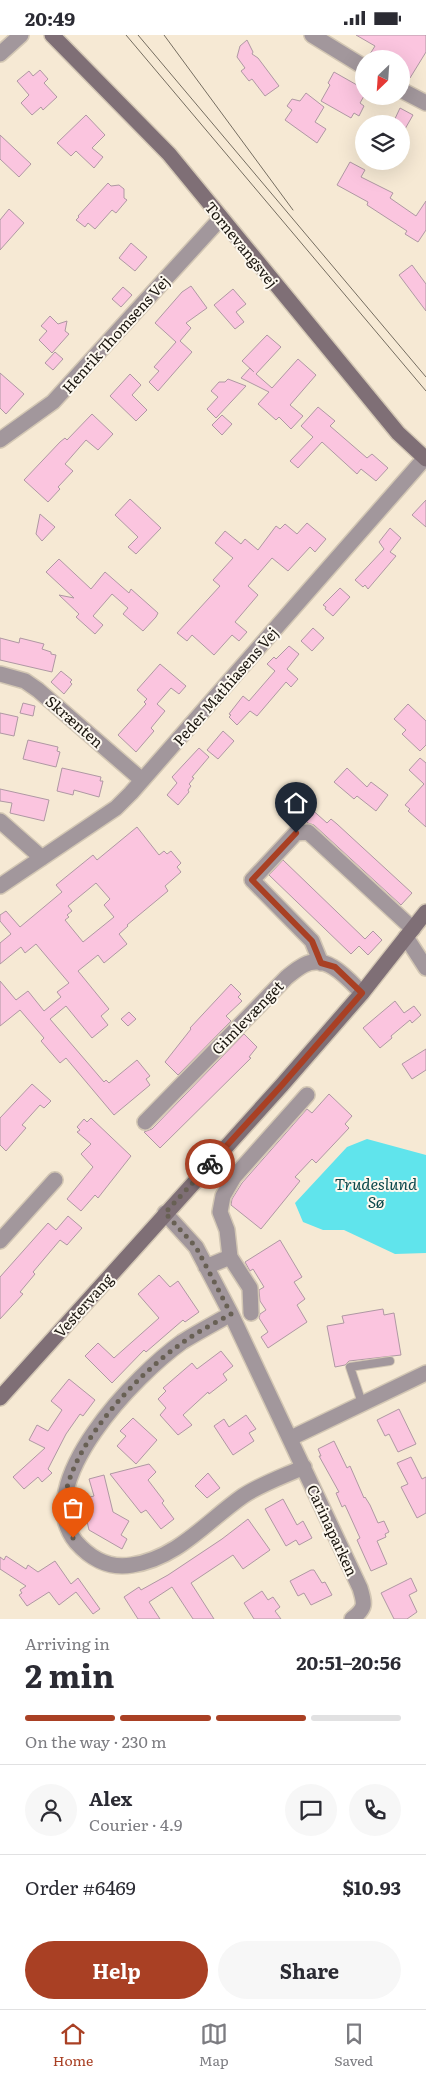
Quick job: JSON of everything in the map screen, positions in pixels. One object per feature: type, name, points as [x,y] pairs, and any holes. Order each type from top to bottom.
[{"type":"street","points":[[0,54],[21,35]]},
{"type":"street","name":"Tornevangsvej","points":[[52,35],[168,154],[398,433],[425,458]]},
{"type":"street","points":[[312,35],[355,61]]},
{"type":"street","points":[[410,95],[426,103]]},
{"type":"street","name":"Henrik Thomsens Vej","points":[[0,440],[53,403],[221,218]]},
{"type":"street","name":"Peder Mathiasens Vej","points":[[0,886],[116,808],[425,458]]},
{"type":"street","name":"Skrænten","points":[[0,674],[25,681],[38,689],[142,780]]},
{"type":"street","points":[[0,821],[42,858]]},
{"type":"street","points":[[362,993],[335,967],[321,963],[312,941],[252,880],[296,833],[308,832],[410,933],[426,968]]},
{"type":"street","name":"Vestervang","points":[[0,1398],[282,1085],[362,993],[426,912]]},
{"type":"street","name":"Gimlevænget","points":[[145,1122],[287,977],[306,964],[321,963]]},
{"type":"street","points":[[251,1313],[250,1288],[230,1257],[227,1230],[220,1212],[223,1195],[234,1177],[307,1095]]},
{"type":"street","points":[[0,1241],[55,1180]]},
{"type":"street","name":"Carinaparken","points":[[165,1213],[196,1247],[231,1314],[360,1588],[365,1602],[360,1612],[352,1619]]},
{"type":"street","points":[[206,1267],[230,1257]]},
{"type":"street","points":[[231,1314],[182,1343],[144,1375],[98,1426],[80,1455],[68,1482],[64,1514],[73,1538],[87,1555],[109,1565],[131,1566],[153,1560],[187,1541],[244,1495],[304,1467]]},
{"type":"street","points":[[291,1439],[426,1373]]},
{"type":"lane","points":[[362,1403],[350,1367],[390,1361]]},
{"type":"water","name":"Trudeslund Sø","points":[[367,1139],[426,1155],[426,1253],[395,1254],[344,1230],[323,1230],[303,1222],[295,1203],[347,1147]]},
{"type":"building","points":[[356,35],[426,35],[426,52],[410,78],[410,50],[372,50],[375,46]]},
{"type":"building","points":[[247,40],[253,52],[252,54],[258,58],[279,86],[265,96],[252,79],[249,81],[241,71],[245,68],[237,57],[240,46]]},
{"type":"building","points":[[40,70],[48,79],[44,83],[57,97],[43,110],[41,107],[32,115],[21,103],[29,95],[17,81],[29,71],[33,76]]},
{"type":"building","points":[[334,72],[355,84],[355,105],[364,106],[360,115],[354,113],[351,118],[321,101],[330,85],[328,83]]},
{"type":"building","points":[[306,93],[324,107],[315,122],[326,129],[317,143],[285,120],[292,110],[287,106],[292,99],[300,101]]},
{"type":"building","points":[[400,108],[413,115],[410,120],[410,115],[397,115]]},
{"type":"building","points":[[86,115],[105,135],[92,148],[103,157],[94,168],[76,151],[71,156],[57,143]]},
{"type":"building","points":[[0,135],[31,164],[19,177],[0,159]]},
{"type":"building","points":[[350,162],[355,165],[355,170],[365,170],[361,177],[393,193],[390,198],[416,216],[426,201],[426,230],[418,242],[405,234],[407,231],[367,205],[368,202],[337,185]]},
{"type":"building","points":[[108,183],[111,186],[119,185],[124,189],[124,198],[127,200],[116,213],[112,210],[95,229],[88,223],[85,227],[76,220],[78,216]]},
{"type":"building","points":[[9,209],[24,223],[0,250],[0,220]]},
{"type":"building","points":[[131,243],[147,257],[135,271],[119,258]]},
{"type":"building","points":[[412,265],[426,284],[426,311],[399,275]]},
{"type":"building","points":[[191,286],[207,308],[186,323],[191,328],[180,341],[192,352],[158,391],[149,382],[159,371],[154,367],[176,342],[155,323],[182,292]]},
{"type":"building","points":[[123,287],[132,295],[121,307],[112,299]]},
{"type":"building","points":[[233,289],[246,304],[236,312],[244,322],[235,329],[214,305]]},
{"type":"building","points":[[50,316],[58,324],[67,321],[65,331],[69,334],[52,353],[39,340],[47,331],[41,326]]},
{"type":"building","points":[[267,335],[281,347],[256,374],[272,388],[298,359],[316,375],[290,405],[303,416],[291,429],[279,417],[276,420],[258,404],[269,392],[241,378],[250,368],[242,361]]},
{"type":"building","points":[[55,352],[63,359],[53,370],[45,363]]},
{"type":"building","points":[[0,373],[24,394],[6,414],[0,408]]},
{"type":"building","points":[[130,374],[141,385],[132,395],[147,410],[136,421],[110,396]]},
{"type":"building","points":[[228,379],[246,386],[216,418],[207,409],[218,397],[211,391],[219,382],[225,382]]},
{"type":"building","points":[[318,407],[335,421],[330,426],[367,458],[372,454],[388,468],[376,481],[361,469],[357,474],[322,442],[298,468],[290,461],[313,437],[301,426]]},
{"type":"building","points":[[92,414],[113,434],[98,450],[86,440],[65,464],[73,471],[58,487],[60,489],[48,502],[24,480],[60,442],[65,438],[67,440]]},
{"type":"building","points":[[222,415],[232,424],[222,435],[212,425]]},
{"type":"building","points":[[130,499],[161,528],[136,554],[128,547],[138,537],[115,515]]},
{"type":"building","points":[[426,500],[426,527],[412,515]]},
{"type":"building","points":[[40,514],[55,527],[42,541],[36,534]]},
{"type":"building","points":[[307,523],[326,539],[315,552],[310,547],[288,571],[272,558],[248,586],[258,595],[235,622],[247,632],[239,641],[232,635],[214,655],[192,635],[187,641],[177,633],[220,586],[213,580],[233,558],[215,543],[225,531],[241,544],[245,539],[258,550],[276,526],[280,529],[285,524],[297,534]]},
{"type":"building","points":[[390,528],[401,538],[390,552],[396,556],[368,589],[365,585],[363,587],[355,580],[384,549],[379,542]]},
{"type":"building","points":[[59,559],[91,589],[105,572],[129,593],[131,589],[158,613],[156,617],[143,631],[123,614],[128,608],[112,594],[93,616],[103,625],[95,634],[76,617],[79,614],[59,595],[74,598],[46,572]]},
{"type":"building","points":[[340,588],[350,597],[333,616],[323,605]]},
{"type":"building","points":[[313,628],[324,638],[312,651],[301,641]]},
{"type":"building","points":[[0,638],[19,643],[20,638],[44,644],[42,649],[56,655],[52,672],[0,660]]},
{"type":"building","points":[[289,646],[299,654],[287,669],[298,679],[291,687],[286,682],[257,716],[250,711],[237,725],[229,717],[231,715],[229,714],[243,696],[249,701],[275,671],[267,664],[274,657],[276,659]]},
{"type":"building","points":[[160,664],[186,686],[179,694],[171,688],[157,704],[165,711],[151,728],[154,731],[136,752],[118,735],[146,704],[144,702],[147,699],[137,690]]},
{"type":"building","points":[[61,671],[72,680],[70,682],[72,684],[64,694],[51,682]]},
{"type":"building","points":[[23,703],[35,706],[33,716],[20,713]]},
{"type":"building","points":[[408,704],[426,721],[426,745],[420,751],[402,734],[406,730],[394,719]]},
{"type":"building","points":[[0,713],[18,717],[14,736],[0,733]]},
{"type":"building","points":[[223,731],[234,741],[218,759],[207,750]]},
{"type":"building","points":[[28,740],[58,747],[57,751],[60,752],[56,767],[23,759]]},
{"type":"building","points":[[199,748],[209,757],[192,777],[194,778],[189,784],[191,786],[188,790],[189,792],[178,805],[167,795],[177,783],[172,777]]},
{"type":"building","points":[[420,758],[426,763],[426,827],[408,811],[410,809],[405,805],[424,784],[409,770]]},
{"type":"building","points":[[62,768],[101,777],[100,781],[103,781],[99,797],[74,790],[73,795],[57,791]]},
{"type":"building","points":[[347,768],[367,787],[371,782],[388,795],[376,811],[357,796],[354,799],[334,782]]},
{"type":"building","points":[[0,789],[49,800],[44,821],[10,813],[12,803],[0,801]]},
{"type":"building","points":[[308,806],[327,823],[331,819],[337,824],[412,893],[401,905],[314,825],[308,823],[299,815]]},
{"type":"building","points":[[137,827],[159,855],[164,851],[167,854],[171,851],[181,863],[177,867],[181,872],[165,886],[168,891],[119,934],[127,944],[104,963],[98,955],[78,971],[109,1009],[101,1016],[108,1025],[92,1038],[66,1006],[50,1019],[104,1082],[106,1080],[109,1083],[137,1060],[150,1076],[146,1079],[150,1085],[114,1115],[66,1058],[60,1063],[41,1041],[44,1038],[20,1010],[0,1026],[0,981],[16,1000],[28,991],[44,1011],[61,997],[57,992],[69,983],[36,944],[25,953],[21,947],[0,964],[0,943],[11,934],[0,921],[0,915],[6,911],[20,927],[62,892],[56,885],[93,855],[97,860]],"holes":[[[96,883],[110,899],[104,905],[114,917],[83,942],[65,920],[72,911],[68,906]]]},
{"type":"building","points":[[283,860],[365,939],[373,931],[382,940],[368,955],[359,946],[351,954],[269,875]]},
{"type":"building","points":[[231,984],[241,994],[238,997],[242,1001],[226,1016],[231,1021],[178,1075],[165,1062],[190,1028]]},
{"type":"building","points":[[395,1001],[404,1013],[414,1006],[421,1015],[412,1023],[410,1020],[380,1048],[363,1028]]},
{"type":"building","points":[[129,1012],[136,1019],[128,1026],[121,1019]]},
{"type":"building","points":[[244,1034],[257,1047],[249,1057],[251,1058],[160,1148],[144,1132],[152,1129]]},
{"type":"building","points":[[426,1049],[426,1070],[412,1079],[402,1064]]},
{"type":"building","points":[[32,1084],[51,1101],[44,1108],[40,1105],[22,1125],[26,1128],[6,1151],[0,1145],[0,1118]]},
{"type":"building","points":[[329,1094],[352,1116],[345,1124],[349,1128],[316,1163],[312,1159],[295,1177],[300,1181],[261,1229],[231,1205],[232,1199],[242,1183],[307,1109],[312,1113]]},
{"type":"building","points":[[91,1118],[131,1156],[98,1198],[95,1195],[81,1211],[67,1199],[93,1167],[81,1154],[91,1144],[77,1132],[80,1130],[77,1127],[84,1119],[87,1122]]},
{"type":"building","points":[[68,1216],[82,1228],[67,1245],[60,1240],[33,1272],[35,1274],[20,1292],[23,1294],[0,1319],[0,1277],[48,1223],[56,1230]]},
{"type":"building","points":[[280,1240],[302,1277],[294,1282],[305,1299],[297,1305],[307,1322],[268,1348],[261,1337],[268,1332],[259,1318],[260,1314],[266,1310],[260,1301],[259,1290],[264,1287],[253,1269],[250,1271],[245,1262]]},
{"type":"building","points":[[159,1275],[170,1287],[178,1281],[199,1312],[185,1322],[183,1320],[146,1352],[144,1350],[112,1383],[85,1356],[98,1343],[114,1358],[159,1318],[138,1294]]},
{"type":"building","points":[[383,1309],[384,1315],[394,1313],[401,1355],[349,1361],[345,1365],[335,1367],[327,1326],[344,1323],[342,1316]]},
{"type":"building","points":[[221,1351],[233,1366],[223,1374],[227,1380],[209,1394],[208,1392],[183,1415],[192,1425],[178,1435],[160,1415],[166,1408],[158,1399],[166,1391],[163,1388],[192,1363],[197,1369]]},
{"type":"building","points":[[69,1379],[95,1400],[83,1416],[80,1414],[66,1434],[48,1469],[52,1473],[42,1482],[38,1477],[24,1489],[13,1477],[45,1448],[29,1440],[37,1425],[48,1431],[62,1410],[51,1401]]},
{"type":"building","points":[[399,1409],[416,1444],[398,1452],[389,1434],[385,1436],[377,1420]]},
{"type":"building","points":[[246,1415],[256,1429],[249,1433],[254,1441],[233,1455],[214,1426],[224,1419],[229,1427]]},
{"type":"building","points":[[133,1418],[157,1440],[136,1464],[117,1446],[126,1436],[120,1431]]},
{"type":"building","points":[[334,1441],[347,1468],[350,1466],[364,1498],[370,1505],[378,1523],[384,1521],[389,1532],[385,1534],[386,1537],[377,1541],[387,1564],[371,1571],[357,1540],[360,1538],[345,1505],[342,1507],[336,1493],[339,1492],[319,1456],[321,1456],[318,1449]]},
{"type":"building","points":[[411,1457],[422,1479],[426,1477],[426,1513],[417,1518],[401,1487],[408,1484],[397,1463]]},
{"type":"building","points":[[149,1464],[156,1472],[148,1480],[164,1501],[162,1503],[174,1519],[161,1529],[146,1510],[141,1513],[110,1474]]},
{"type":"building","points":[[208,1473],[220,1488],[207,1498],[195,1486]]},
{"type":"building","points":[[104,1475],[113,1512],[129,1521],[121,1535],[127,1539],[122,1549],[89,1530],[82,1499],[94,1496],[89,1479]]},
{"type":"building","points":[[283,1499],[297,1525],[303,1521],[312,1538],[299,1545],[296,1540],[286,1546],[265,1509]]},
{"type":"building","points":[[248,1519],[270,1550],[243,1569],[233,1555],[191,1583],[214,1619],[193,1619],[172,1587],[149,1602],[160,1619],[138,1619],[124,1597],[139,1587],[141,1590],[168,1575]]},
{"type":"building","points":[[6,1556],[26,1569],[28,1565],[38,1572],[55,1561],[71,1584],[78,1578],[100,1609],[93,1614],[76,1592],[59,1605],[49,1592],[27,1606],[19,1595],[22,1593],[20,1590],[26,1586],[0,1569],[0,1557],[4,1560]]},
{"type":"building","points":[[314,1570],[322,1583],[325,1582],[332,1595],[311,1605],[304,1593],[298,1596],[290,1581]]},
{"type":"building","points":[[411,1578],[417,1591],[409,1595],[417,1612],[407,1619],[394,1619],[381,1593]]},
{"type":"building","points":[[262,1591],[268,1600],[273,1597],[280,1607],[275,1611],[281,1619],[254,1619],[244,1603]]},
{"type":"tram line","points":[[126,35],[426,391]]},
{"type":"tram line","points":[[138,35],[426,377]]},
{"type":"tram line","points":[[164,35],[293,210]]},
{"type":"way so far","points":[[73,1538],[64,1514],[68,1482],[80,1455],[98,1426],[144,1375],[182,1343],[231,1314],[196,1247],[165,1213],[210,1164]]},
{"type":"route","points":[[210,1164],[362,993],[335,967],[321,963],[312,941],[252,880],[296,833]]}]
